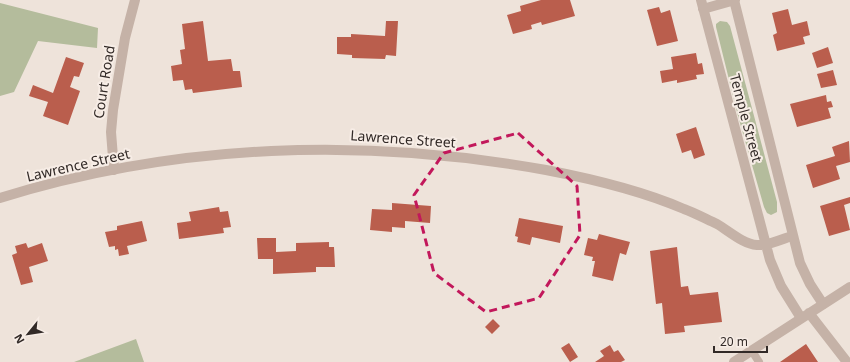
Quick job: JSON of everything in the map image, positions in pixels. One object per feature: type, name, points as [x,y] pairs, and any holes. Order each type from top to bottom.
[{"type":"street","name":"Court Road","points":[[114,170],[111,132],[113,110],[125,38],[136,0]]},
{"type":"street","points":[[702,4],[734,0]]},
{"type":"street","name":"Temple Street","points":[[734,0],[792,236],[804,274],[823,304]]},
{"type":"street","name":"Temple Street","points":[[702,4],[770,260],[787,298],[806,316]]},
{"type":"street","name":"Lawrence Street","points":[[0,198],[65,180],[114,170],[196,158],[297,150],[380,150],[467,158],[548,170],[587,178],[631,190],[686,209],[748,243],[757,245],[766,244],[792,236]]},
{"type":"street","points":[[734,362],[850,287]]},
{"type":"street","points":[[806,316],[847,362]]},
{"type":"lane","points":[[752,350],[759,362]]},
{"type":"highlighted area","points":[[518,133],[577,186],[580,235],[539,298],[486,312],[434,273],[414,195],[444,153]]},
{"type":"green space","points":[[0,3],[98,28],[97,48],[38,41],[14,92],[0,96]]},
{"type":"green space","points":[[720,21],[727,22],[730,26],[777,202],[777,212],[771,215],[767,213],[764,207],[738,116],[716,27],[716,24]]},
{"type":"green space","points":[[136,339],[144,362],[74,362]]},
{"type":"building","points":[[541,0],[570,0],[575,16],[542,25],[541,22],[531,25],[532,29],[513,34],[507,15],[521,11],[520,6]]},
{"type":"building","points":[[659,7],[661,13],[670,10],[678,41],[657,46],[647,10]]},
{"type":"building","points":[[788,9],[792,25],[807,21],[810,35],[803,37],[805,44],[777,51],[773,35],[777,33],[772,13]]},
{"type":"building","points":[[203,21],[208,61],[231,59],[233,71],[240,71],[242,87],[193,93],[192,89],[185,90],[183,80],[173,81],[171,66],[182,64],[180,50],[185,49],[182,24]]},
{"type":"building","points":[[386,21],[398,21],[396,56],[386,55],[385,59],[352,58],[352,55],[337,54],[337,37],[351,37],[351,34],[385,36]]},
{"type":"building","points":[[828,47],[833,63],[817,68],[812,53]]},
{"type":"building","points":[[696,53],[698,64],[702,63],[704,74],[696,75],[697,79],[677,83],[677,80],[662,83],[660,71],[673,69],[671,57]]},
{"type":"building","points":[[66,57],[84,63],[79,77],[74,76],[70,87],[80,91],[68,125],[43,116],[48,102],[29,96],[33,85],[53,93]]},
{"type":"building","points":[[833,70],[837,85],[821,88],[817,74]]},
{"type":"building","points":[[826,95],[827,102],[831,101],[833,107],[828,108],[831,118],[797,127],[790,104]]},
{"type":"building","points":[[696,127],[705,155],[694,159],[691,150],[682,153],[676,134]]},
{"type":"building","points":[[849,141],[850,162],[836,166],[840,179],[813,188],[806,165],[835,156],[832,147]]},
{"type":"building","points":[[850,197],[850,203],[844,205],[850,230],[829,236],[820,206]]},
{"type":"building","points":[[392,203],[431,206],[430,223],[405,221],[405,228],[392,227],[392,232],[370,230],[372,209],[392,210]]},
{"type":"building","points":[[219,207],[220,212],[228,211],[231,227],[223,228],[224,233],[179,239],[177,223],[191,221],[189,212]]},
{"type":"building","points":[[519,218],[563,226],[560,243],[532,237],[530,245],[517,242],[518,237],[515,236]]},
{"type":"building","points":[[142,221],[147,241],[127,246],[129,254],[119,256],[118,249],[115,250],[115,246],[109,247],[105,232],[117,230],[117,226]]},
{"type":"building","points":[[599,234],[630,242],[626,255],[620,253],[613,281],[592,276],[595,261],[592,261],[593,257],[584,255],[588,238],[597,240]]},
{"type":"building","points":[[257,238],[276,238],[276,252],[296,251],[296,243],[329,242],[329,247],[334,247],[335,267],[316,267],[316,272],[273,274],[273,259],[258,259]]},
{"type":"building","points":[[26,243],[28,248],[42,243],[48,261],[29,267],[33,282],[21,285],[12,255],[17,253],[15,246]]},
{"type":"building","points":[[677,247],[681,287],[688,286],[690,295],[718,292],[722,322],[684,326],[685,332],[665,334],[662,303],[656,304],[650,251]]},
{"type":"building","points":[[493,319],[500,326],[492,334],[485,327]]},
{"type":"building","points":[[569,343],[578,357],[570,362],[561,348]]},
{"type":"building","points":[[806,344],[818,362],[780,362]]},
{"type":"building","points":[[610,345],[614,352],[618,350],[625,360],[621,362],[595,362],[604,356],[600,351]]}]
